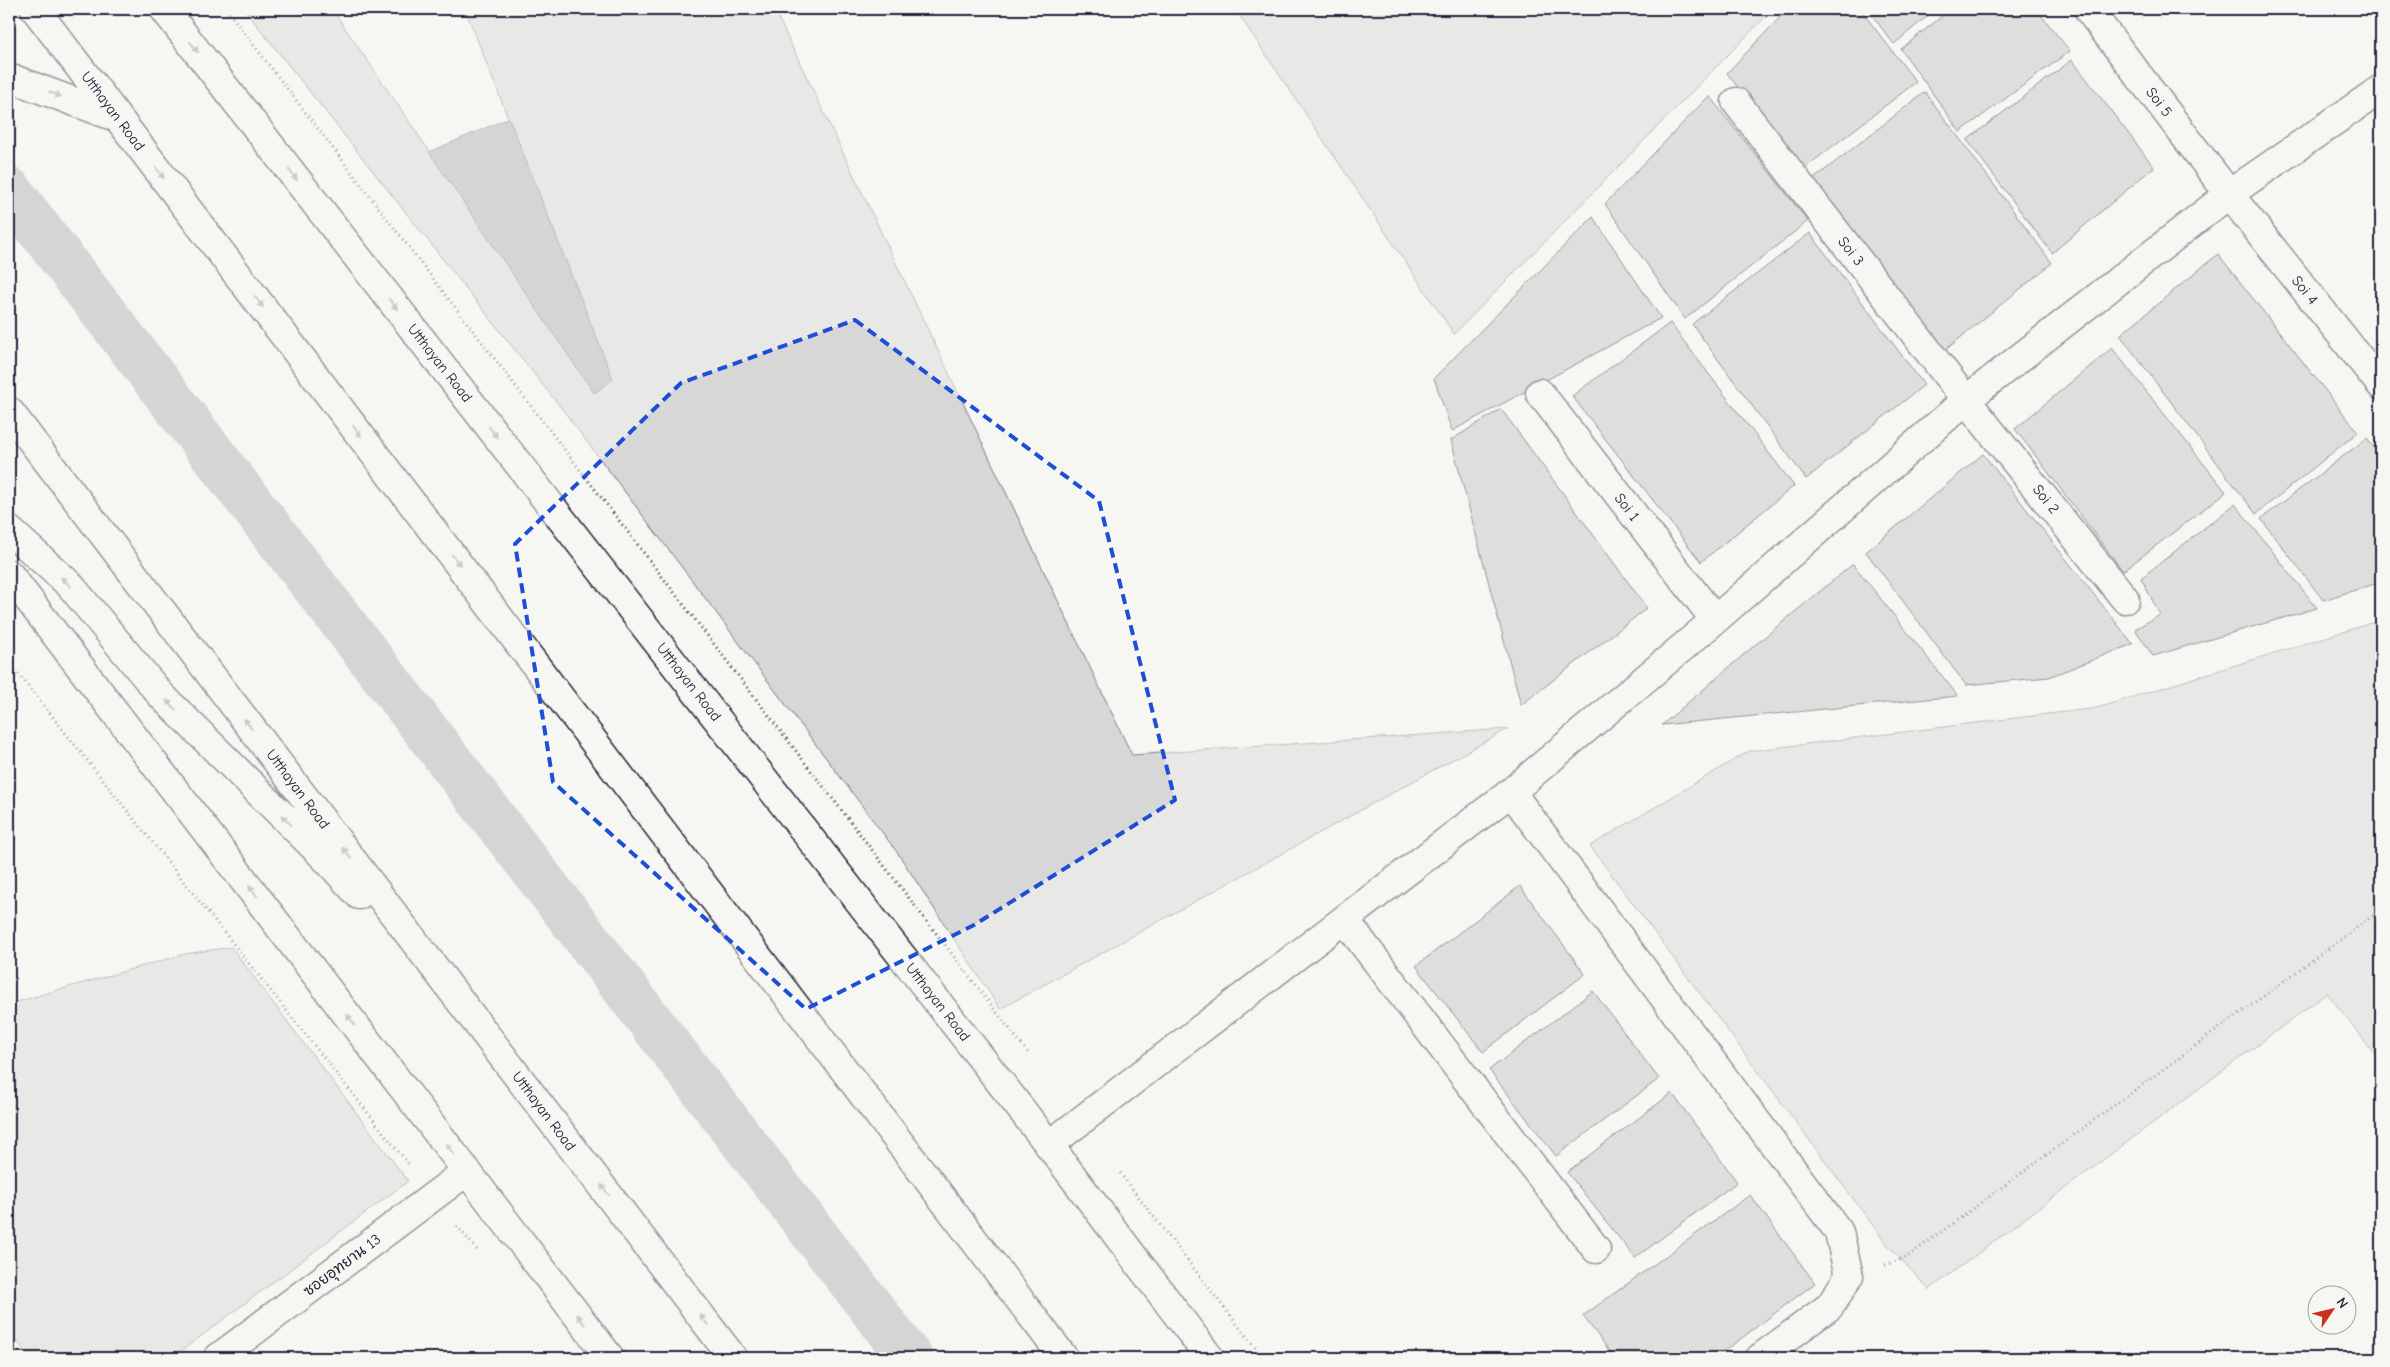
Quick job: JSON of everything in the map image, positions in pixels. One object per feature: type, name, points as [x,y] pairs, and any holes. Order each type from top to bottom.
[{"type":"street","name":"Utthayan Road","points":[[35,9],[1064,1358]]},
{"type":"street","points":[[51,9],[118,118]]},
{"type":"street","name":"Utthayan Road","points":[[164,9],[1049,1145],[1210,1358]]},
{"type":"street","name":"Soi 5","points":[[2088,9],[2229,194]]},
{"type":"street","points":[[9,80],[16,80],[118,118]]},
{"type":"street","points":[[1049,1145],[1511,792],[1715,620],[1966,400],[2229,194],[2381,89]]},
{"type":"street","name":"Soi 3","points":[[1736,102],[1966,400]]},
{"type":"street","name":"Soi 4","points":[[2229,194],[2381,386]]},
{"type":"street","name":"Soi 1","points":[[1540,393],[1715,620]]},
{"type":"street","name":"Soi 2","points":[[1966,400],[2125,599]]},
{"type":"street","name":"Utthayan Road","points":[[9,411],[733,1358]]},
{"type":"street","points":[[9,530],[70,585],[160,694],[328,861],[497,1049]]},
{"type":"street","points":[[9,574],[610,1358]]},
{"type":"street","points":[[1511,792],[1839,1232],[1848,1276],[1830,1306],[1760,1358]]},
{"type":"street","points":[[1345,920],[1596,1249]]},
{"type":"street","name":"ซอยอุทยาน 13","points":[[218,1358],[467,1171]]},
{"type":"street","points":[[1012,1290],[1076,1358]]},
{"type":"path","points":[[226,9],[1033,1059]]},
{"type":"path","points":[[9,662],[483,1258]]},
{"type":"path","points":[[1848,1276],[1907,1257],[2381,910]]},
{"type":"path","points":[[1117,1169],[1263,1358]]},
{"type":"highlighted area","points":[[855,320],[1099,501],[1175,800],[974,925],[806,1009],[553,782],[515,544],[681,383]]},
{"type":"shaded area","points":[[244,9],[332,9],[595,393],[612,379],[465,9],[774,9],[1132,755],[1508,729],[1000,1009],[897,852],[566,414]]},
{"type":"shaded area","points":[[1235,9],[1773,9],[1454,334]]},
{"type":"shaded area","points":[[509,118],[613,379],[594,393],[429,152]]},
{"type":"shaded area","points":[[2381,620],[2381,1062],[2327,993],[1929,1290],[1886,1243],[1590,846],[1749,751],[2097,708]]},
{"type":"shaded area","points":[[231,947],[408,1181],[172,1358],[29,1358],[9,1329],[9,1004],[185,954]]},
{"type":"building","points":[[1788,9],[1860,9],[1916,82],[1802,170],[1727,73]]},
{"type":"building","points":[[1867,9],[1936,9],[1894,44]]},
{"type":"building","points":[[1951,9],[2036,9],[2070,51],[1960,132],[1901,49]]},
{"type":"building","points":[[2072,60],[2154,167],[2052,253],[1967,140]]},
{"type":"building","points":[[1925,92],[2052,263],[1944,351],[1811,181]]},
{"type":"building","points":[[1709,96],[1808,221],[1685,319],[1605,204]]},
{"type":"building","points":[[1593,217],[1661,318],[1452,431],[1434,378]]},
{"type":"building","points":[[1810,233],[1924,385],[1806,479],[1692,324]]},
{"type":"building","points":[[2218,254],[2358,432],[2256,514],[2120,335]]},
{"type":"building","points":[[1670,323],[1794,486],[1701,562],[1572,396]]},
{"type":"building","points":[[2112,348],[2226,492],[2123,571],[2015,429]]},
{"type":"building","points":[[1501,409],[1647,608],[1521,705],[1451,440]]},
{"type":"building","points":[[2367,438],[2381,458],[2381,582],[2323,600],[2261,519]]},
{"type":"building","points":[[1983,454],[2133,644],[2049,677],[1966,685],[1866,552]]},
{"type":"building","points":[[2235,504],[2317,608],[2153,656],[2135,629],[2160,615],[2141,578]]},
{"type":"building","points":[[1853,564],[1958,696],[1662,725],[1755,645]]},
{"type":"building","points":[[1520,886],[1585,974],[1483,1052],[1416,966]]},
{"type":"building","points":[[1593,991],[1659,1079],[1556,1156],[1489,1070]]},
{"type":"building","points":[[1672,1093],[1737,1182],[1635,1258],[1567,1172]]},
{"type":"building","points":[[1750,1195],[1815,1283],[1715,1358],[1615,1358],[1583,1316]]},
{"type":"waterway","points":[[9,190],[910,1358]]}]
